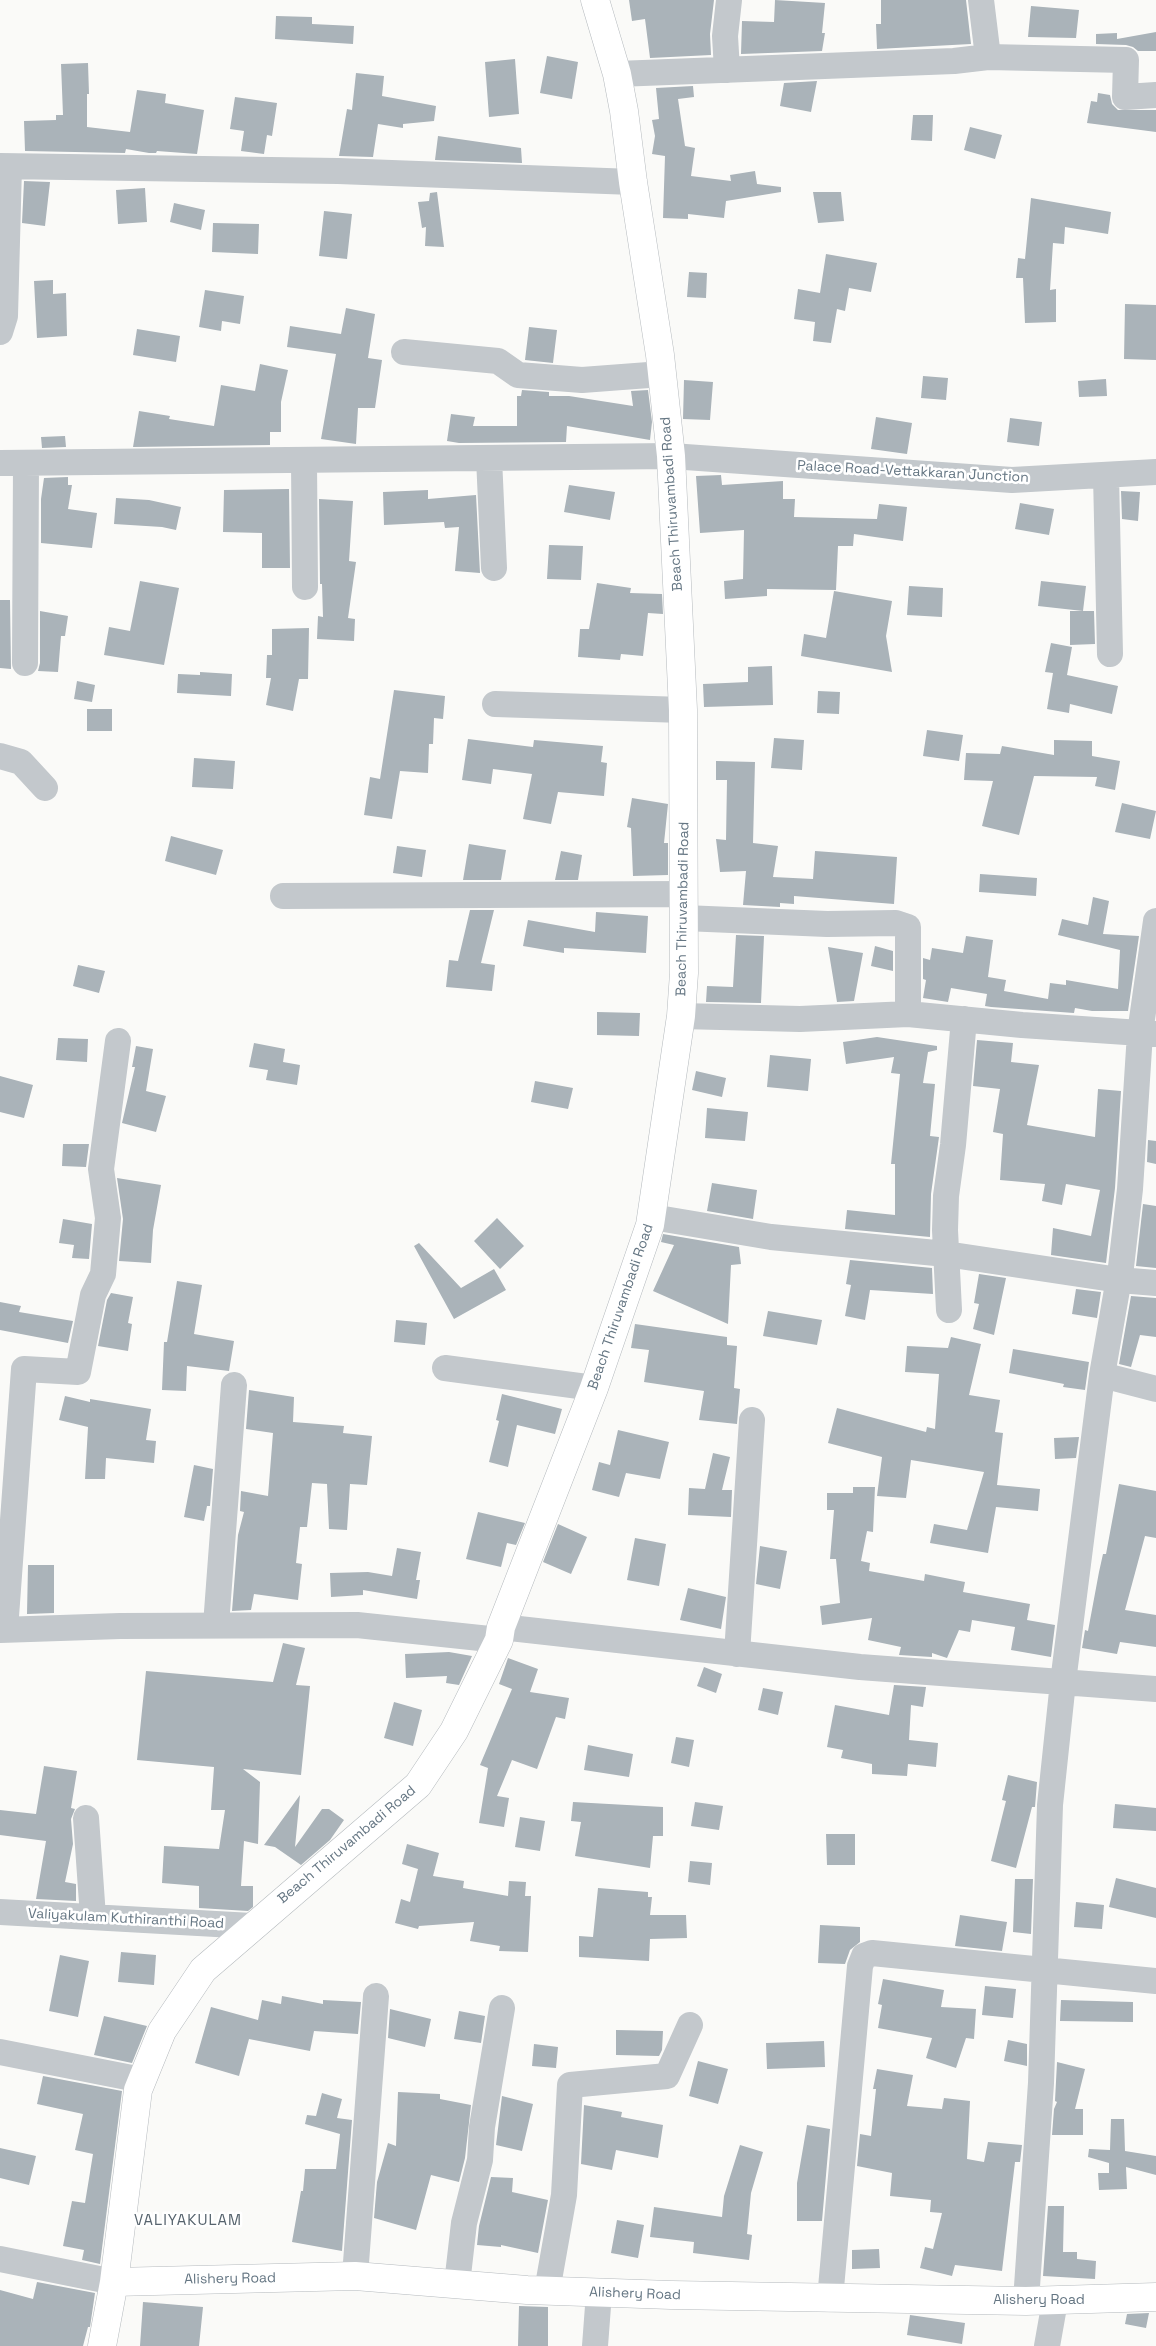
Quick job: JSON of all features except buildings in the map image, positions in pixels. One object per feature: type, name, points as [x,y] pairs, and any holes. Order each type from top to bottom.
[{"type":"main road","name":"Beach Thiruvambadi Road","points":[[102,2346],[114,2282],[138,2090],[162,2031],[203,1970],[418,1785],[454,1731],[500,1633],[594,1388],[652,1217],[681,1016],[684,973],[683,710],[671,456],[662,374],[624,111],[617,74],[596,0]]},
{"type":"main road","name":"Alishery Road","points":[[114,2282],[355,2276],[547,2291],[599,2293],[830,2299],[1026,2301],[1156,2297]]},
{"type":"street","points":[[727,70],[725,36],[729,0]]},
{"type":"street","points":[[981,0],[988,57]]},
{"type":"street","points":[[617,74],[954,61],[988,57],[1126,60],[1125,97],[1156,95]]},
{"type":"street","points":[[0,332],[6,316],[5,166],[328,171],[633,182]]},
{"type":"street","points":[[404,352],[498,361],[518,375],[582,380],[662,374]]},
{"type":"street","name":"Palace Road-Vettakkaran Junction","points":[[0,463],[671,456],[1012,480],[1156,472]]},
{"type":"street","points":[[489,458],[494,568]]},
{"type":"street","points":[[304,460],[305,587]]},
{"type":"street","points":[[25,663],[26,463]]},
{"type":"street","points":[[1106,475],[1110,654]]},
{"type":"street","points":[[495,704],[683,710]]},
{"type":"street","points":[[0,756],[21,762],[45,788]]},
{"type":"street","points":[[283,896],[684,906],[827,924],[896,923],[908,927],[908,1014]]},
{"type":"street","points":[[1026,2301],[1041,2083],[1050,1805],[1102,1375],[1119,1280],[1130,1189],[1148,1033],[1156,921]]},
{"type":"street","points":[[681,1016],[800,1019],[908,1014],[1148,1033]]},
{"type":"street","points":[[949,1310],[946,1254],[946,1196],[953,1146],[964,1019]]},
{"type":"street","points":[[118,1041],[101,1168],[108,1218],[103,1274],[93,1295],[78,1372],[24,1369],[10,1406],[2,1630],[216,1625],[357,1625],[500,1633],[737,1654],[860,1668],[1156,1689]]},
{"type":"street","points":[[652,1217],[771,1237],[946,1254],[1119,1280],[1156,1283]]},
{"type":"street","points":[[445,1368],[594,1388]]},
{"type":"street","points":[[1102,1375],[1156,1389]]},
{"type":"street","points":[[216,1625],[234,1385]]},
{"type":"street","points":[[737,1654],[752,1420]]},
{"type":"street","points":[[86,1818],[93,1917]]},
{"type":"street","name":"Valiyakulam Kuthiranthi Road","points":[[0,1912],[252,1926]]},
{"type":"street","points":[[830,2299],[860,1966],[864,1956],[872,1953],[1156,1981]]},
{"type":"street","points":[[355,2276],[376,1996]]},
{"type":"street","points":[[457,2284],[464,2223],[480,2160],[482,2128],[502,2008]]},
{"type":"street","points":[[547,2291],[564,2195],[570,2085],[667,2076],[690,2025]]},
{"type":"street","points":[[0,2052],[142,2080]]},
{"type":"street","points":[[0,2260],[114,2282]]},
{"type":"street","points":[[595,2346],[599,2293]]},
{"type":"street","points":[[1047,2346],[1056,2301]]},
{"type":"district","name":"VALIYAKULAM","points":[[188,2221]]}]
